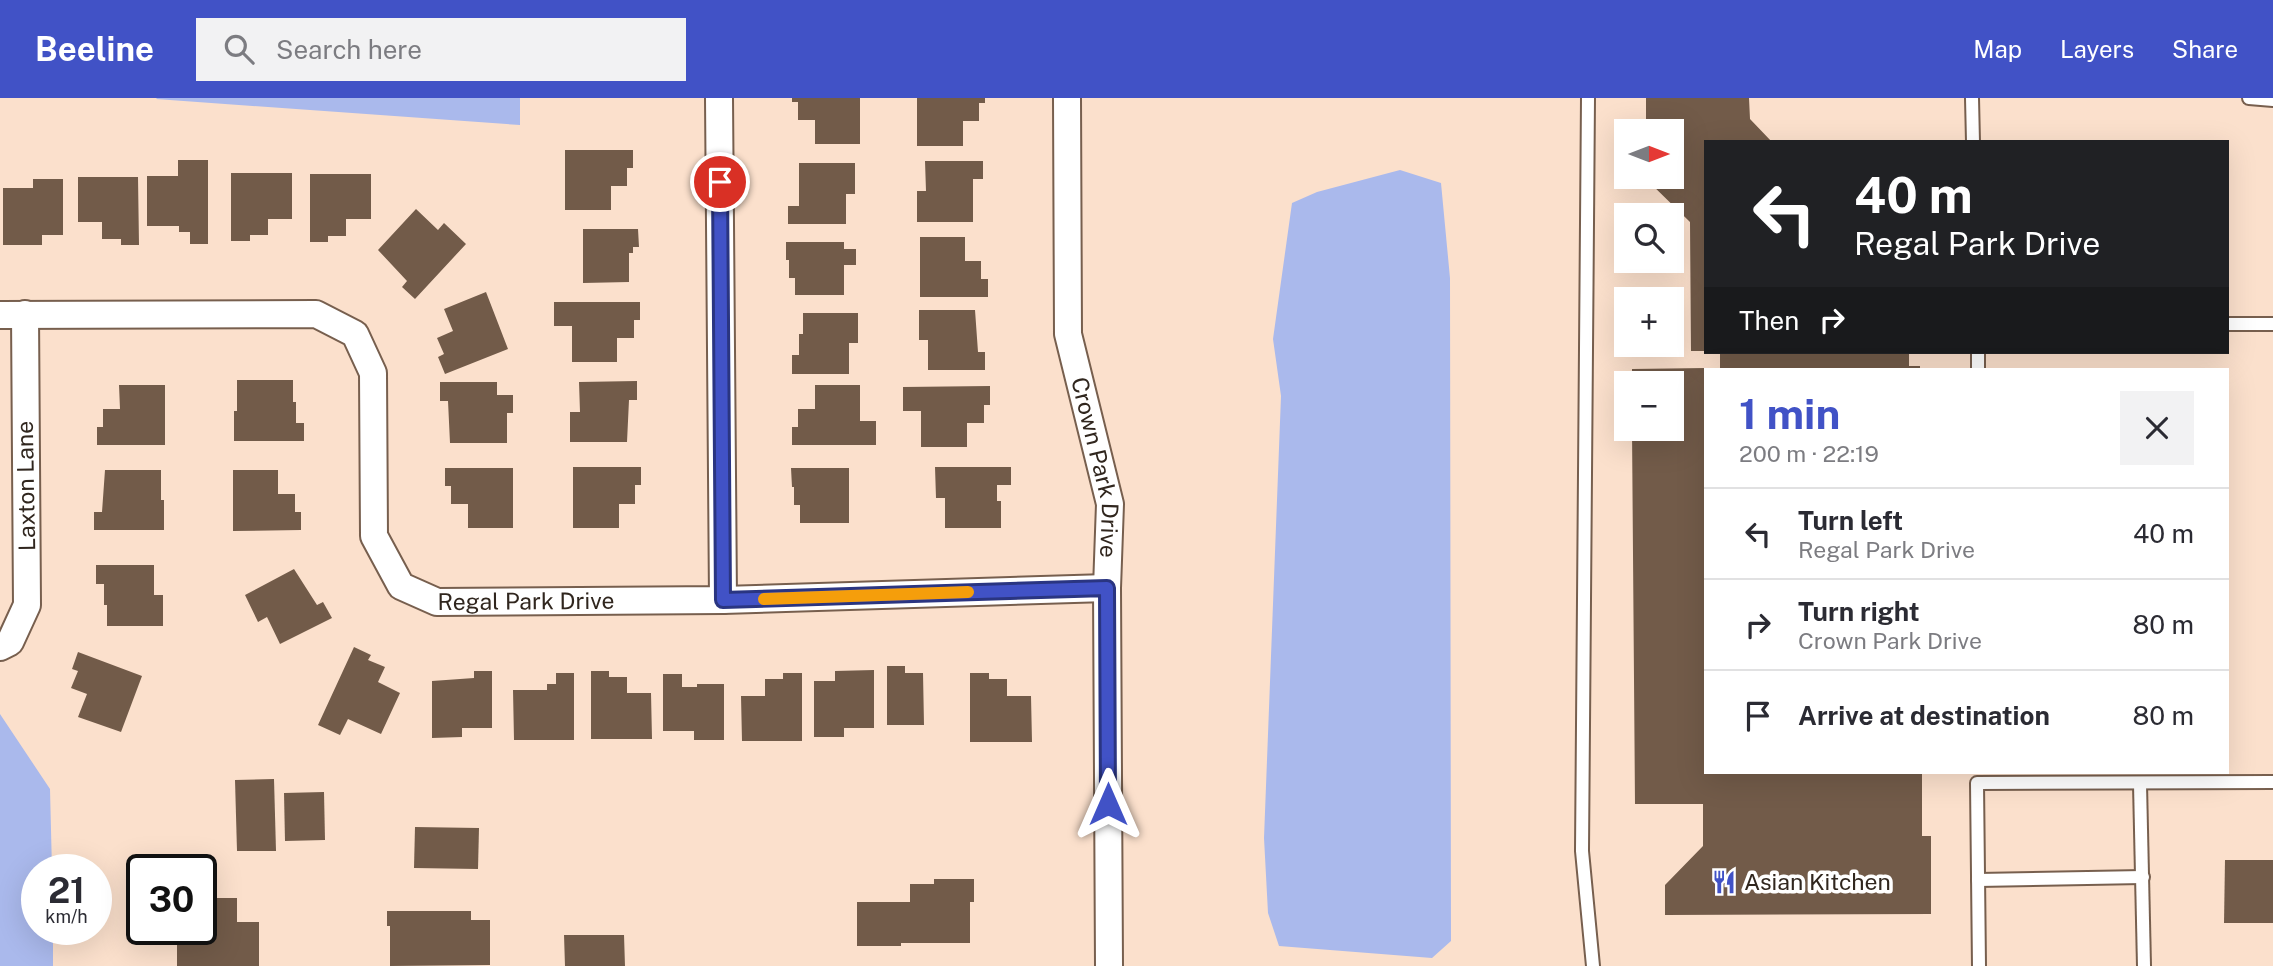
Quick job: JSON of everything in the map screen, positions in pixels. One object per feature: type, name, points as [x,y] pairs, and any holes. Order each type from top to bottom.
[{"type":"street","points":[[719,98],[723,600]]},
{"type":"street","name":"Crown Park Drive","points":[[1067,98],[1068,334],[1110,503],[1107,588],[1109,966]]},
{"type":"street","name":"Regal Park Drive","points":[[12,314],[316,314],[355,334],[373,373],[374,536],[401,586],[437,602],[723,600],[1107,588]]},
{"type":"street","name":"Laxton Lane","points":[[0,647],[10,642],[27,605],[12,314]]},
{"type":"lane","points":[[1588,98],[1582,852],[1593,966]]},
{"type":"lane","points":[[1972,98],[1973,140]]},
{"type":"lane","points":[[2249,98],[2273,100]]},
{"type":"lane","points":[[2229,324],[2273,324]]},
{"type":"lane","points":[[1979,966],[1977,777],[2140,783],[2273,782]]},
{"type":"lane","points":[[2140,783],[2144,966]]},
{"type":"lane","points":[[1978,880],[2143,877]]},
{"type":"water","points":[[520,98],[520,125],[156,99]]},
{"type":"water","points":[[1400,170],[1441,183],[1450,278],[1451,941],[1432,958],[1279,946],[1268,913],[1264,838],[1281,396],[1273,339],[1292,203],[1317,192]]},
{"type":"water","points":[[0,714],[50,789],[52,854],[21,854],[21,945],[53,945],[53,966],[0,966]]},
{"type":"building","points":[[792,98],[860,98],[860,144],[815,144],[815,120],[798,120],[798,102],[792,102]]},
{"type":"building","points":[[917,98],[985,98],[985,103],[979,103],[979,121],[963,121],[963,146],[917,146]]},
{"type":"building","points":[[1646,98],[1749,98],[1750,119],[1770,140],[1704,140],[1704,351],[1691,351],[1690,222],[1684,216],[1684,203],[1671,203],[1656,189],[1684,189],[1684,119],[1646,119]]},
{"type":"building","points":[[565,150],[633,150],[633,168],[627,168],[627,186],[611,186],[611,210],[565,210]]},
{"type":"building","points":[[178,160],[208,160],[208,244],[190,244],[190,232],[179,232],[179,226],[147,226],[147,176],[178,176]]},
{"type":"building","points":[[925,161],[983,161],[983,179],[973,179],[973,222],[917,222],[917,191],[926,191]]},
{"type":"building","points":[[799,163],[855,163],[855,194],[846,194],[846,224],[788,224],[788,206],[799,206]]},
{"type":"building","points":[[231,173],[292,173],[292,219],[268,219],[268,235],[250,235],[250,241],[231,241]]},
{"type":"building","points":[[310,174],[371,174],[371,219],[346,219],[346,236],[328,236],[328,242],[310,242]]},
{"type":"building","points":[[78,177],[138,177],[139,245],[121,245],[121,239],[102,239],[102,222],[78,222]]},
{"type":"building","points":[[33,179],[63,179],[63,235],[42,235],[42,245],[3,245],[3,188],[33,188]]},
{"type":"building","points":[[416,209],[438,230],[444,223],[466,244],[415,299],[402,287],[407,281],[378,250]]},
{"type":"building","points":[[583,229],[638,229],[639,247],[633,247],[633,253],[629,253],[629,282],[583,283]]},
{"type":"building","points":[[920,237],[965,237],[965,261],[981,261],[981,279],[988,279],[988,297],[920,297]]},
{"type":"building","points":[[786,242],[844,242],[844,249],[856,249],[856,265],[844,265],[844,295],[795,295],[795,278],[789,278]]},
{"type":"building","points":[[486,292],[508,349],[445,374],[438,357],[444,354],[437,338],[453,331],[444,309]]},
{"type":"building","points":[[554,302],[640,302],[640,320],[634,320],[634,338],[617,338],[617,362],[572,362],[572,326],[554,326]]},
{"type":"building","points":[[919,310],[975,310],[978,352],[985,352],[985,370],[928,370],[928,340],[919,340]]},
{"type":"building","points":[[803,313],[858,313],[858,343],[849,343],[849,374],[792,374],[792,355],[799,355],[799,334],[803,334]]},
{"type":"building","points":[[1720,354],[1909,354],[1909,366],[1920,366],[1920,368],[1720,368]]},
{"type":"building","points":[[1704,368],[1704,774],[1922,774],[1922,836],[1931,836],[1931,914],[1665,915],[1665,885],[1703,846],[1703,804],[1635,804],[1632,441],[1684,441],[1684,371],[1632,371]]},
{"type":"building","points":[[237,380],[293,380],[296,423],[304,423],[304,441],[234,441]]},
{"type":"building","points":[[637,381],[637,400],[629,400],[627,442],[570,442],[570,412],[580,412],[579,382]]},
{"type":"building","points":[[440,382],[497,382],[497,395],[513,395],[513,413],[507,413],[507,443],[450,443],[448,401],[440,401]]},
{"type":"building","points":[[119,385],[165,385],[165,445],[97,445],[97,427],[103,427],[103,409],[120,409]]},
{"type":"building","points":[[815,385],[860,385],[860,421],[876,421],[876,445],[792,445],[792,427],[798,427],[798,409],[815,409]]},
{"type":"building","points":[[990,386],[990,405],[984,405],[984,423],[967,423],[967,447],[921,447],[921,411],[903,411],[903,387]]},
{"type":"building","points":[[573,467],[641,467],[641,485],[635,485],[635,504],[619,504],[619,528],[573,528]]},
{"type":"building","points":[[935,467],[1011,467],[1011,485],[997,485],[997,501],[1001,501],[1001,528],[945,528],[945,498],[936,498]]},
{"type":"building","points":[[445,468],[513,468],[513,528],[468,528],[468,504],[451,504],[451,486],[445,486]]},
{"type":"building","points":[[791,468],[849,468],[849,523],[800,523],[800,505],[794,505]]},
{"type":"building","points":[[105,470],[161,470],[164,530],[94,530],[94,512],[102,512]]},
{"type":"building","points":[[233,470],[278,470],[278,494],[295,494],[295,512],[301,512],[301,530],[233,531]]},
{"type":"building","points":[[96,565],[154,565],[154,595],[163,595],[163,626],[107,626],[104,584],[96,584]]},
{"type":"building","points":[[294,569],[317,605],[323,602],[332,618],[280,644],[267,617],[258,622],[245,595]]},
{"type":"building","points":[[354,647],[371,655],[368,660],[385,667],[378,682],[400,693],[381,734],[348,719],[340,735],[318,725]]},
{"type":"building","points":[[78,652],[142,676],[121,732],[78,717],[87,694],[71,688],[78,671],[72,669]]},
{"type":"building","points":[[887,666],[905,666],[905,673],[923,673],[924,725],[887,725]]},
{"type":"building","points":[[874,670],[874,728],[844,728],[844,737],[814,737],[814,681],[835,681],[835,671]]},
{"type":"building","points":[[474,671],[492,671],[492,728],[462,728],[462,737],[432,738],[432,681],[474,678]]},
{"type":"building","points":[[591,671],[609,671],[609,677],[627,677],[627,693],[651,693],[652,739],[591,739]]},
{"type":"building","points":[[556,673],[574,673],[574,740],[514,740],[513,690],[547,690],[547,684],[556,684]]},
{"type":"building","points":[[783,673],[802,673],[802,741],[742,741],[741,696],[765,696],[765,679],[783,679]]},
{"type":"building","points":[[970,673],[989,673],[989,679],[1007,679],[1007,696],[1031,696],[1032,742],[970,742]]},
{"type":"building","points":[[663,674],[682,674],[682,687],[724,684],[724,740],[694,740],[694,731],[663,731]]},
{"type":"building","points":[[274,779],[276,851],[237,851],[235,780]]},
{"type":"building","points":[[324,792],[325,840],[285,841],[284,793]]},
{"type":"building","points":[[415,827],[479,828],[478,869],[414,868]]},
{"type":"building","points":[[2225,860],[2273,860],[2273,923],[2224,923]]},
{"type":"building","points":[[934,879],[974,879],[974,902],[970,902],[970,943],[857,946],[857,902],[910,902],[910,884],[934,884]]},
{"type":"building","points":[[217,898],[237,898],[237,922],[259,922],[259,966],[177,966],[177,945],[217,945]]},
{"type":"building","points":[[387,911],[471,911],[471,920],[490,920],[490,965],[390,966],[390,926],[387,926]]},
{"type":"building","points":[[564,935],[624,935],[625,966],[565,966]]},
{"type":"slow traffic","points":[[764,599],[968,592]]},
{"type":"place","name":"Asian Kitchen","points":[[1724,882]]},
{"type":"route","points":[[720,182],[723,600],[1107,588],[1108,804]]}]
